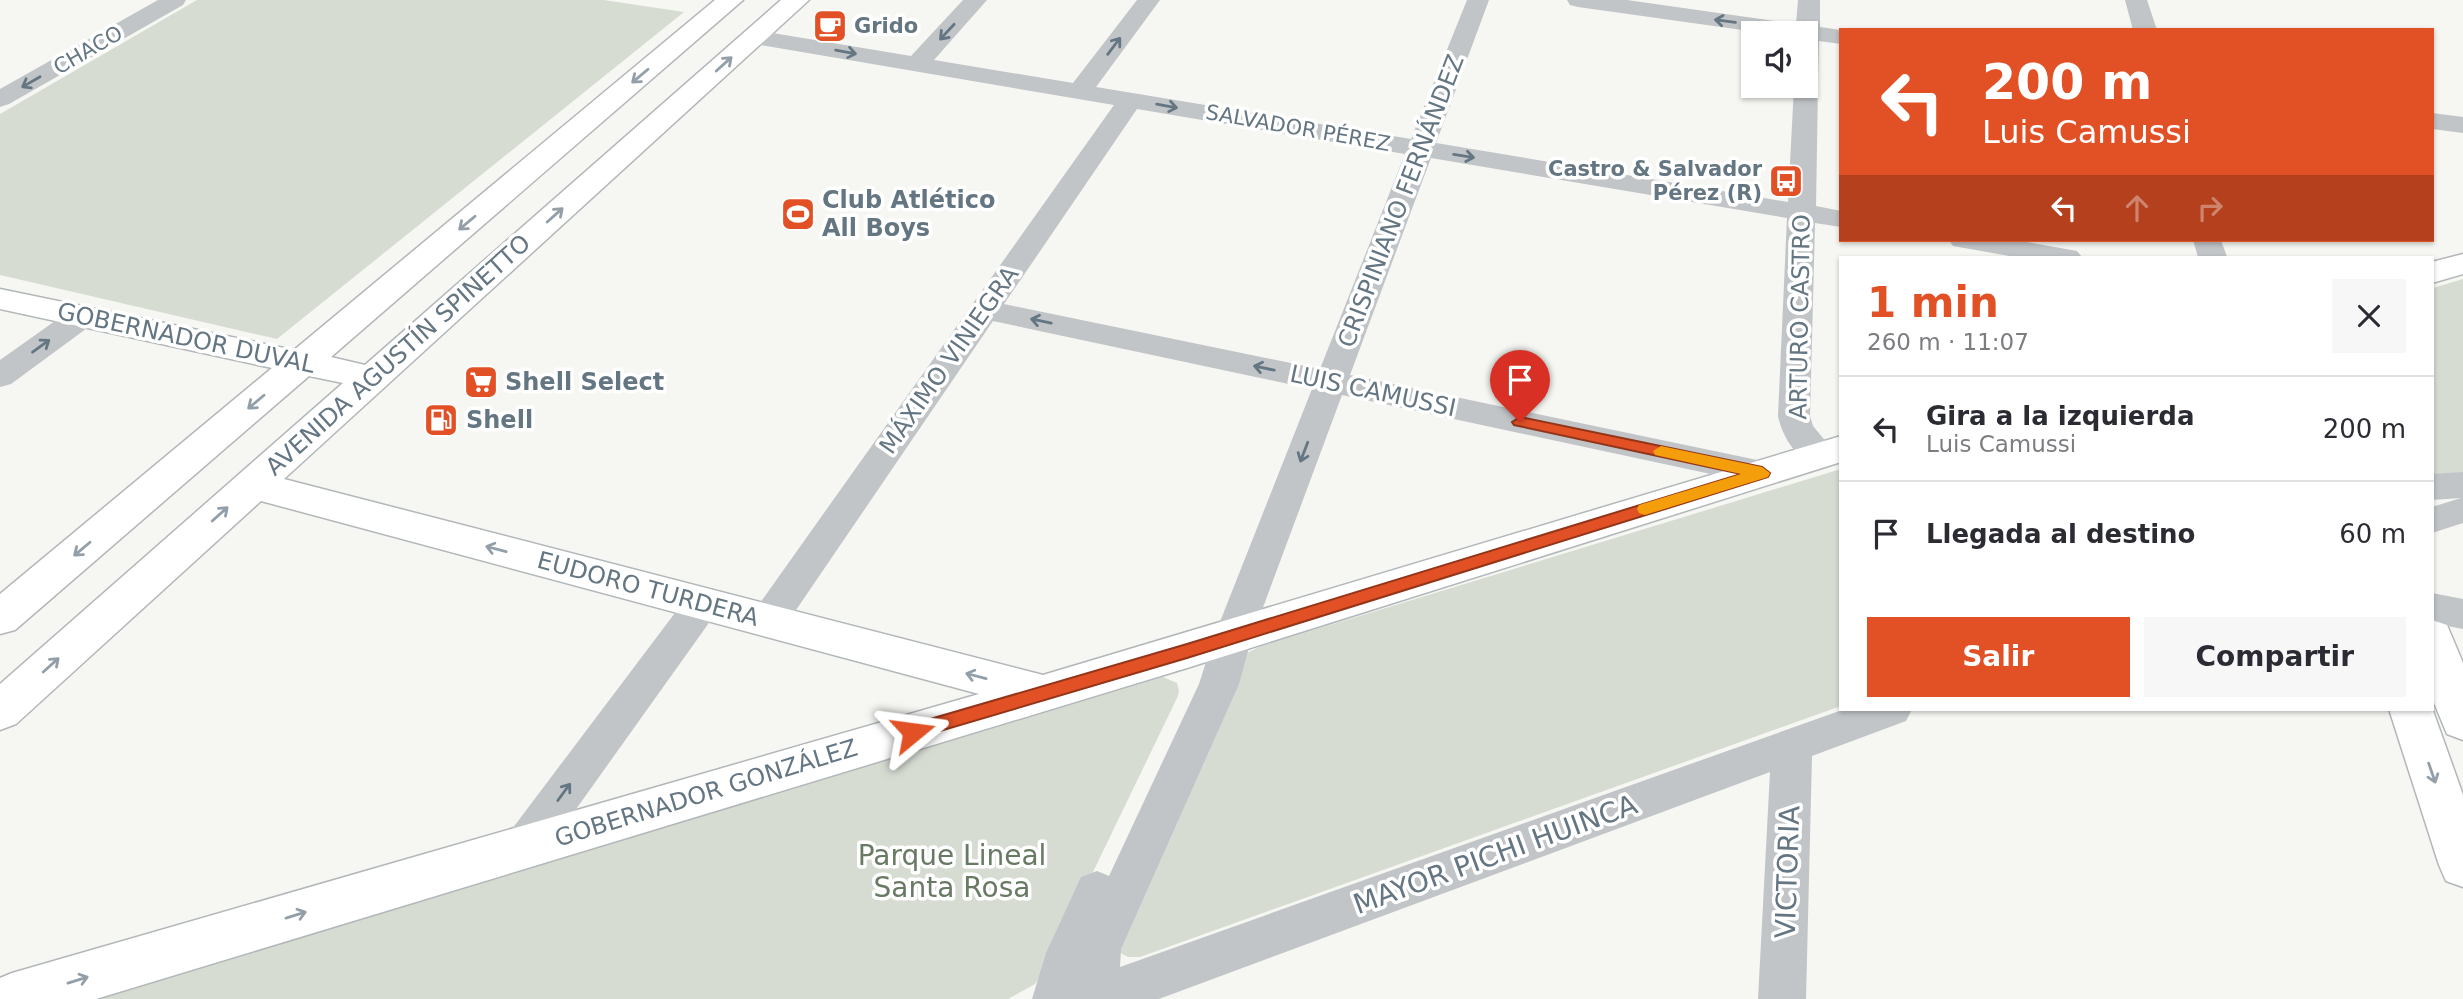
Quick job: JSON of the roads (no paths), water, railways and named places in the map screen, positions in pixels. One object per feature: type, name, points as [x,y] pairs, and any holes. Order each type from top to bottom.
[{"type":"main road","points":[[0,618],[730,0]]},
{"type":"main road","name":"AVENIDA AGUSTÍN SPINETTO","points":[[0,711],[796,0]]},
{"type":"main road","points":[[2434,272],[2463,264]]},
{"type":"main road","name":"GOBERNADOR DUVAL","points":[[0,299],[373,378]]},
{"type":"main road","name":"GOBERNADOR GONZÁLEZ","points":[[12,999],[1233,637],[1830,452]]},
{"type":"main road","name":"EUDORO TURDERA","points":[[253,485],[1042,693]]},
{"type":"main road","points":[[2434,642],[2463,722]]},
{"type":"main road","points":[[2412,711],[2463,864]]},
{"type":"street","name":"CHACO","points":[[0,99],[175,0]]},
{"type":"street","points":[[917,64],[976,0]]},
{"type":"street","points":[[1079,92],[1149,0]]},
{"type":"street","name":"CRISPINIANO FERNÁNDEZ","points":[[1121,995],[1097,949],[1219,684],[1233,637],[1478,0]]},
{"type":"street","points":[[1578,0],[1741,23]]},
{"type":"street","points":[[1808,21],[1809,0]]},
{"type":"street","points":[[2136,0],[2144,28]]},
{"type":"street","points":[[1818,34],[1839,37]]},
{"type":"street","name":"SALVADOR PÉREZ","points":[[754,37],[1839,219]]},
{"type":"street","name":"ARTURO CASTRO","points":[[1806,98],[1794,416],[1797,430],[1830,452]]},
{"type":"street","name":"MÁXIMO VINIEGRA","points":[[768,621],[1130,100]]},
{"type":"street","points":[[2434,121],[2463,125]]},
{"type":"street","points":[[1975,242],[2061,256]]},
{"type":"street","name":"LUIS CAMUSSI","points":[[984,309],[1762,473]]},
{"type":"street","points":[[0,376],[83,316]]},
{"type":"street","points":[[2434,487],[2463,485]]},
{"type":"street","points":[[2434,519],[2463,510]]},
{"type":"street","points":[[524,847],[703,603]]},
{"type":"street","points":[[2434,608],[2463,614]]},
{"type":"street","name":"CRISPINIANO FERNÁNDEZ","points":[[1056,999],[1072,944],[1192,688],[1204,668],[1233,637]]},
{"type":"street","name":"MAYOR PICHI HUINCA","points":[[1121,995],[1886,711]]},
{"type":"street","name":"VICTORIA","points":[[1782,999],[1792,745]]},
{"type":"place","name":"Grido","points":[[830,26]]},
{"type":"place","name":"Castro & Salvador Pérez (R)","points":[[1786,181]]},
{"type":"place","name":"Club Atlético All Boys","points":[[798,214]]},
{"type":"place","name":"Shell Select","points":[[481,382]]},
{"type":"place","name":"Shell","points":[[441,420]]},
{"type":"park label","name":"Parque Lineal Santa Rosa","points":[[952,871]]}]
